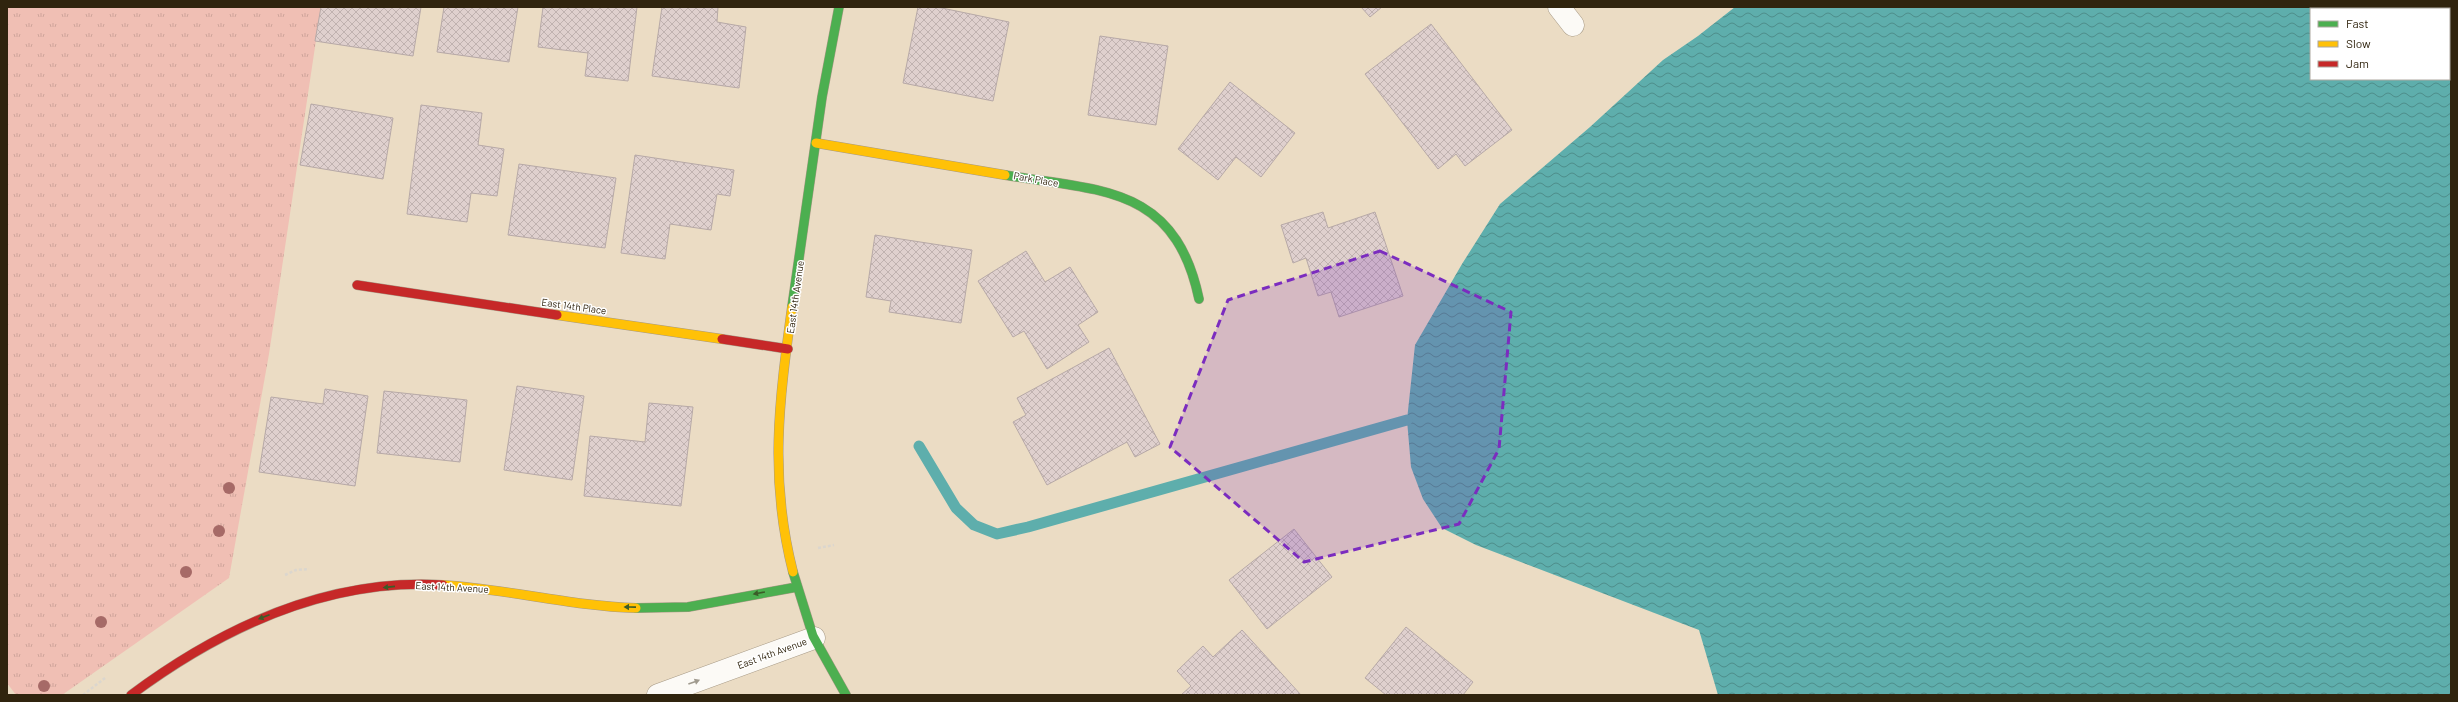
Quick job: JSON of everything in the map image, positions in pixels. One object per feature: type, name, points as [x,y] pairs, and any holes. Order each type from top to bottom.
[{"type":"street","name":"East 14th Avenue","points":[[658,695],[814,638],[797,587],[781,504],[777,454],[780,403],[816,143],[829,52],[839,7]]},
{"type":"street","points":[[1559,7],[1573,25]]},
{"type":"street","name":"Park Place","points":[[816,143],[1113,193],[1142,206],[1163,221],[1180,245],[1196,281],[1199,299]]},
{"type":"street","name":"East 14th Place","points":[[357,285],[788,349]]},
{"type":"street","name":"East 14th Avenue","points":[[131,695],[192,651],[236,628],[284,609],[352,591],[417,584],[473,587],[619,607],[673,608],[797,587]]},
{"type":"street","points":[[814,638],[846,695]]},
{"type":"highlighted area","points":[[1380,251],[1511,312],[1499,449],[1459,524],[1304,562],[1170,447],[1228,300]]},
{"type":"green space","points":[[7,7],[321,7],[269,354],[229,578],[62,695],[16,695],[7,683]]},
{"type":"water","points":[[1735,7],[2451,7],[2451,695],[1718,695],[1699,630],[1476,545],[1442,528],[1423,499],[1411,467],[1407,420],[1415,345],[1462,264],[1500,204],[1590,127],[1663,60],[1698,36]]},
{"type":"building","points":[[321,7],[421,7],[413,56],[315,41]]},
{"type":"building","points":[[444,7],[518,7],[509,62],[437,52]]},
{"type":"building","points":[[543,7],[637,7],[628,81],[585,76],[588,53],[538,47]]},
{"type":"building","points":[[662,7],[718,7],[717,22],[746,27],[739,88],[652,76]]},
{"type":"building","points":[[918,7],[937,7],[1009,22],[993,101],[903,83]]},
{"type":"building","points":[[1361,7],[1382,7],[1370,17]]},
{"type":"building","points":[[1431,24],[1512,130],[1465,166],[1456,154],[1438,169],[1365,74]]},
{"type":"building","points":[[1100,36],[1168,46],[1156,125],[1088,115]]},
{"type":"building","points":[[1230,82],[1295,133],[1261,177],[1236,157],[1218,180],[1178,149]]},
{"type":"building","points":[[311,104],[393,118],[383,179],[300,165]]},
{"type":"building","points":[[421,105],[482,113],[478,145],[504,149],[497,196],[471,193],[467,222],[407,214]]},
{"type":"building","points":[[635,155],[734,170],[730,196],[717,194],[711,230],[670,224],[665,259],[621,253]]},
{"type":"building","points":[[519,164],[616,178],[605,248],[508,235]]},
{"type":"building","points":[[1323,212],[1328,228],[1375,212],[1403,296],[1339,317],[1331,292],[1318,296],[1306,258],[1293,263],[1281,225]]},
{"type":"building","points":[[875,235],[972,250],[961,323],[889,312],[891,301],[866,297]]},
{"type":"building","points":[[1026,251],[1045,282],[1070,267],[1098,312],[1078,325],[1089,342],[1047,369],[1024,331],[1013,337],[978,281]]},
{"type":"building","points":[[1109,348],[1160,444],[1135,457],[1127,442],[1047,485],[1013,422],[1026,415],[1017,398]]},
{"type":"building","points":[[517,386],[584,396],[572,480],[504,470]]},
{"type":"building","points":[[325,389],[368,396],[355,486],[259,472],[271,397],[323,404]]},
{"type":"building","points":[[384,391],[467,400],[460,462],[377,453]]},
{"type":"building","points":[[649,403],[693,407],[681,506],[584,496],[590,436],[645,442]]},
{"type":"building","points":[[1294,529],[1332,577],[1267,629],[1229,580]]},
{"type":"building","points":[[1406,627],[1473,682],[1463,695],[1386,695],[1365,678]]},
{"type":"building","points":[[1242,630],[1301,695],[1181,695],[1191,686],[1177,671],[1203,646],[1213,657]]},
{"type":"waterway","points":[[919,446],[956,508],[974,525],[997,534],[1028,527],[1407,420]]},
{"type":"traffic: fast","points":[[792,307],[822,97],[839,7]]},
{"type":"traffic: fast","points":[[1005,175],[1102,191],[1129,200],[1152,214],[1172,234],[1188,262],[1199,299]]},
{"type":"traffic: fast","points":[[793,572],[813,636],[846,695]]},
{"type":"traffic: fast","points":[[636,608],[688,607],[797,587]]},
{"type":"traffic: slow","points":[[816,143],[1005,175]]},
{"type":"traffic: slow","points":[[792,307],[780,408],[779,472],[781,504],[793,572]]},
{"type":"traffic: slow","points":[[557,315],[722,339]]},
{"type":"traffic: slow","points":[[443,585],[491,590],[612,607],[636,608]]},
{"type":"traffic: jam","points":[[357,285],[557,315]]},
{"type":"traffic: jam","points":[[722,339],[788,349]]},
{"type":"traffic: jam","points":[[131,695],[202,649],[239,629],[278,612],[317,599],[358,590],[400,585],[443,585]]}]
